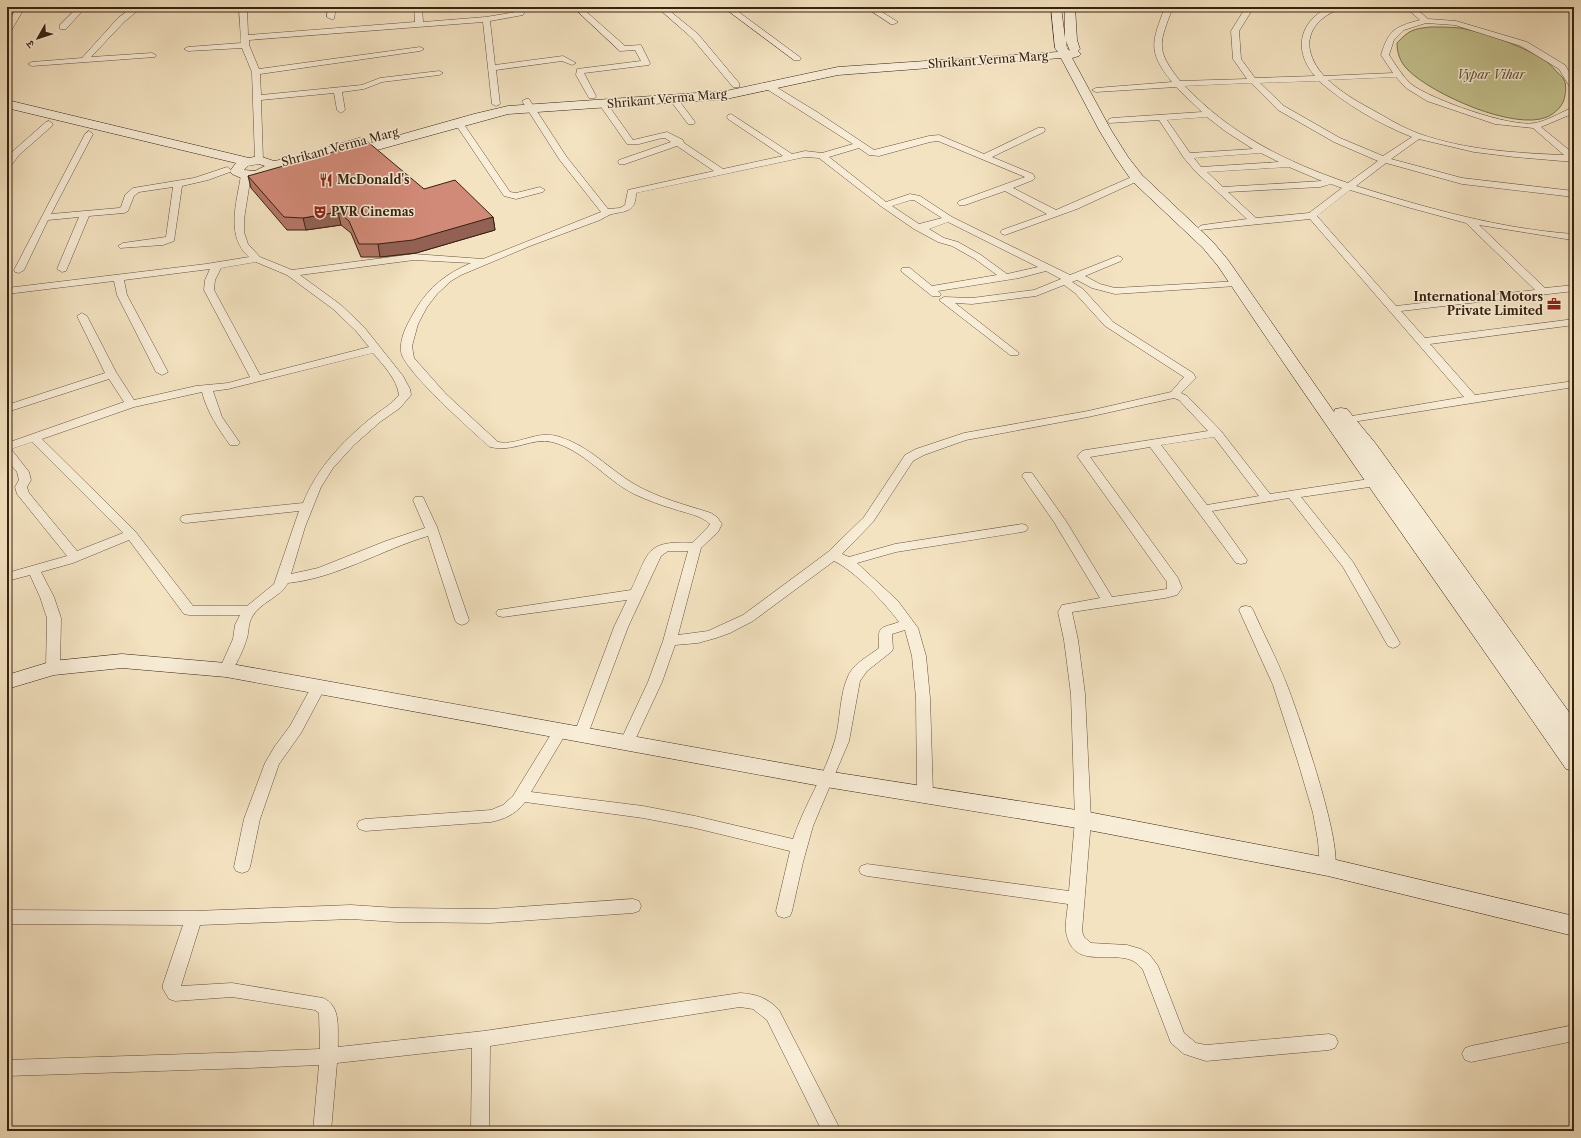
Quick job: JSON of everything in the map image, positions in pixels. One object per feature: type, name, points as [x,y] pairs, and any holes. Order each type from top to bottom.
[{"type":"street","points":[[7,32],[21,7]]},
{"type":"street","points":[[63,27],[82,7]]},
{"type":"street","points":[[84,60],[121,20],[138,7]]},
{"type":"street","points":[[243,7],[245,41],[256,72],[257,98],[254,161]]},
{"type":"street","points":[[331,18],[332,7]]},
{"type":"street","points":[[418,7],[419,24]]},
{"type":"street","points":[[188,49],[245,41],[486,19],[520,13],[518,7]]},
{"type":"street","points":[[577,7],[623,49],[638,47],[646,63],[580,71],[580,75],[592,96]]},
{"type":"street","points":[[661,7],[694,36],[736,85]]},
{"type":"street","points":[[727,7],[797,58]]},
{"type":"street","points":[[869,7],[894,22]]},
{"type":"street","points":[[1056,7],[1075,72],[1105,130],[1122,158],[1138,178],[1208,245],[1574,763]]},
{"type":"street","points":[[1070,7],[1071,40],[1069,51],[1096,90],[1120,138],[1148,176],[1224,248],[1251,282],[1346,420],[1370,448],[1574,735]]},
{"type":"street","points":[[1169,7],[1160,32],[1158,53],[1166,68],[1178,84],[1208,114],[1228,130],[1263,150],[1331,181],[1414,207],[1470,222],[1537,233],[1574,237]]},
{"type":"street","points":[[1249,7],[1235,31],[1238,60],[1253,81],[1281,108],[1337,140],[1384,160],[1462,182],[1574,194]]},
{"type":"street","points":[[1336,7],[1311,24],[1304,39],[1307,56],[1320,78],[1348,100],[1400,129],[1418,136],[1450,144],[1510,154],[1574,159]]},
{"type":"street","points":[[1410,7],[1426,21]]},
{"type":"street","points":[[486,19],[496,104]]},
{"type":"street","points":[[1574,88],[1562,66],[1524,44],[1456,23],[1426,21],[1401,28],[1390,39],[1385,55],[1398,74],[1409,86],[1430,99],[1498,122],[1535,126],[1572,111],[1574,107]]},
{"type":"street","points":[[256,72],[420,49]]},
{"type":"street","name":"Shrikant Verma Marg","points":[[268,169],[307,165],[458,122],[528,105],[592,96],[736,85],[834,64],[1069,51]]},
{"type":"street","name":"Shrikant Verma Marg","points":[[268,169],[496,104],[603,104],[674,100],[726,95],[838,71],[1069,51]]},
{"type":"street","points":[[32,64],[152,55]]},
{"type":"street","points":[[491,68],[563,58],[572,63]]},
{"type":"street","points":[[257,98],[364,87],[380,80],[440,73]]},
{"type":"street","points":[[1096,90],[1178,84],[1398,74]]},
{"type":"street","points":[[768,86],[803,107],[872,153],[875,154],[929,139],[939,138],[1030,176],[1027,180],[962,202]]},
{"type":"street","points":[[338,90],[341,110]]},
{"type":"street","points":[[674,100],[691,122]]},
{"type":"street","points":[[7,104],[254,161],[267,162],[268,169],[132,192],[125,209],[121,211],[45,217]]},
{"type":"street","points":[[603,104],[630,142],[638,142],[662,134],[670,136],[721,172]]},
{"type":"street","points":[[528,105],[562,158],[606,212]]},
{"type":"street","points":[[7,114],[238,173]]},
{"type":"street","points":[[1112,120],[1208,114]]},
{"type":"street","points":[[731,117],[790,157]]},
{"type":"street","points":[[1161,117],[1187,156],[1199,170],[1254,221]]},
{"type":"street","points":[[458,122],[506,194],[516,196],[540,190]]},
{"type":"street","points":[[7,165],[16,153],[49,124]]},
{"type":"street","points":[[1535,126],[1574,159]]},
{"type":"street","points":[[984,157],[1040,130]]},
{"type":"street","points":[[19,270],[88,134]]},
{"type":"street","points":[[1203,228],[1254,221],[1312,216],[1384,160],[1418,136]]},
{"type":"street","points":[[622,162],[680,142]]},
{"type":"street","points":[[627,742],[655,682],[670,641],[695,547],[714,529],[716,524],[713,520],[688,509],[645,495],[629,487],[599,464],[558,439],[537,437],[506,446],[499,447],[494,445],[442,396],[409,359],[405,351],[406,344],[422,306],[433,291],[444,281],[464,270],[544,237],[597,218],[606,212],[631,206],[631,192],[790,157],[811,154],[822,156],[861,145]]},
{"type":"street","points":[[1187,156],[1263,150]]},
{"type":"street","points":[[822,156],[885,205],[914,225],[941,240],[955,244],[978,257],[1005,277]]},
{"type":"street","points":[[226,670],[240,639],[242,625],[246,615],[250,610],[279,587],[284,579],[299,528],[314,487],[328,466],[350,443],[376,420],[396,406],[405,395],[404,389],[397,376],[360,329],[336,307],[291,273],[257,259],[243,244],[239,232],[238,168],[254,161]]},
{"type":"street","points":[[1199,170],[1291,164]]},
{"type":"street","points":[[1005,232],[1091,200],[1138,178]]},
{"type":"street","points":[[1220,190],[1320,184],[1331,181]]},
{"type":"street","points":[[123,246],[163,242],[171,239],[178,184]]},
{"type":"street","points":[[1005,187],[1055,214]]},
{"type":"street","points":[[885,205],[910,198],[917,198],[949,218],[1046,268],[1070,279],[1115,291],[1236,283]]},
{"type":"street","points":[[62,269],[85,214]]},
{"type":"street","points":[[1312,216],[1472,399]]},
{"type":"street","points":[[920,228],[949,218]]},
{"type":"street","points":[[1470,222],[1543,292]]},
{"type":"street","points":[[291,273],[414,257],[484,262]]},
{"type":"street","points":[[7,291],[257,259]]},
{"type":"street","points":[[944,300],[972,301],[1036,292],[1118,259]]},
{"type":"street","points":[[216,265],[210,280],[209,290],[258,379]]},
{"type":"street","points":[[929,289],[1032,273],[1046,268]]},
{"type":"street","points":[[906,270],[1014,353]]},
{"type":"street","points":[[118,277],[119,286],[125,300],[162,372]]},
{"type":"street","points":[[1070,279],[1109,324],[1189,375],[1190,378],[1175,394]]},
{"type":"street","points":[[1393,308],[1574,288]]},
{"type":"street","points":[[82,316],[112,374],[131,404]]},
{"type":"street","points":[[1422,342],[1574,322]]},
{"type":"street","points":[[7,447],[131,404],[166,395],[228,386],[375,349]]},
{"type":"street","points":[[7,409],[112,374]]},
{"type":"street","points":[[1346,420],[1574,384]]},
{"type":"street","points":[[207,388],[210,405],[214,415],[234,442]]},
{"type":"street","points":[[670,641],[711,635],[737,624],[754,613],[834,555],[869,518],[909,458],[920,452],[964,437],[1088,414],[1175,394],[1184,398],[1217,433],[1267,498]]},
{"type":"street","points":[[1217,433],[1086,454],[1083,456],[1173,581],[1175,588],[1172,592],[1166,594],[1075,606],[1067,608],[1065,612],[1071,640],[1078,694],[1083,820],[1076,899],[1074,931],[1075,940],[1080,947],[1088,950],[1135,954],[1144,960],[1150,966],[1177,1038],[1195,1052],[1206,1053],[1329,1042]]},
{"type":"street","points":[[35,438],[131,534],[188,611],[250,610]]},
{"type":"street","points":[[1154,443],[1241,560]]},
{"type":"street","points":[[7,452],[23,472],[25,480],[21,487],[23,494],[75,557]]},
{"type":"street","points":[[1028,476],[1064,527],[1108,602]]},
{"type":"street","points":[[1204,509],[1376,482]]},
{"type":"street","points":[[1292,494],[1348,565],[1393,643]]},
{"type":"street","points":[[419,500],[432,530],[462,620]]},
{"type":"street","points":[[186,520],[307,506]]},
{"type":"street","points":[[848,562],[895,548],[1022,528]]},
{"type":"street","points":[[284,579],[299,578],[327,571],[385,546],[432,530]]},
{"type":"street","points":[[7,577],[75,557],[131,534]]},
{"type":"street","points":[[365,825],[492,816],[508,811],[571,732],[658,549],[671,546],[695,547]]},
{"type":"street","points":[[834,555],[848,562],[892,604],[911,628],[919,656],[923,698],[925,794]]},
{"type":"street","points":[[34,570],[47,596],[54,618],[53,668]]},
{"type":"street","points":[[503,614],[637,594]]},
{"type":"street","points":[[1246,610],[1280,685],[1305,762],[1321,813],[1326,841],[1328,866]]},
{"type":"street","points":[[784,911],[792,868],[799,847],[810,815],[842,740],[855,678],[865,666],[886,649],[885,632],[907,624]]},
{"type":"street","points":[[7,682],[53,668],[122,661],[226,670],[826,779],[1083,820],[1328,866],[1574,926]]},
{"type":"street","points":[[242,867],[252,820],[272,763],[296,729],[319,686]]},
{"type":"street","points":[[521,796],[643,812],[695,822],[799,847]]},
{"type":"street","points":[[867,870],[1076,899]]},
{"type":"street","points":[[7,917],[194,918],[351,912],[397,915],[490,916],[633,906]]},
{"type":"street","points":[[194,918],[172,984],[172,990],[175,994],[232,990],[317,1003],[324,1006],[328,1010],[329,1056],[322,1131]]},
{"type":"street","points":[[7,1068],[207,1062],[329,1056],[481,1040],[740,1000],[754,1001],[765,1006],[773,1015],[832,1131]]},
{"type":"street","points":[[1471,1054],[1569,1034],[1574,1035]]},
{"type":"street","points":[[480,1131],[481,1040]]},
{"type":"green space","name":"Vypar Vihar","points":[[1430,27],[1449,27],[1470,30],[1505,41],[1529,51],[1547,62],[1565,81],[1566,87],[1564,99],[1561,105],[1556,111],[1547,117],[1533,120],[1515,119],[1495,115],[1474,108],[1435,89],[1405,67],[1398,54],[1397,47],[1397,43],[1408,33]]},
{"type":"building","points":[[368,142],[424,189],[455,180],[493,217],[413,240],[378,244],[359,244],[349,221],[338,212],[303,218],[284,217],[248,176]]},
{"type":"place","name":"McDonald's","points":[[326,180]]},
{"type":"place","name":"PVR Cinemas","points":[[320,212]]},
{"type":"place","name":"International Motors Private Limited","points":[[1554,304]]}]
